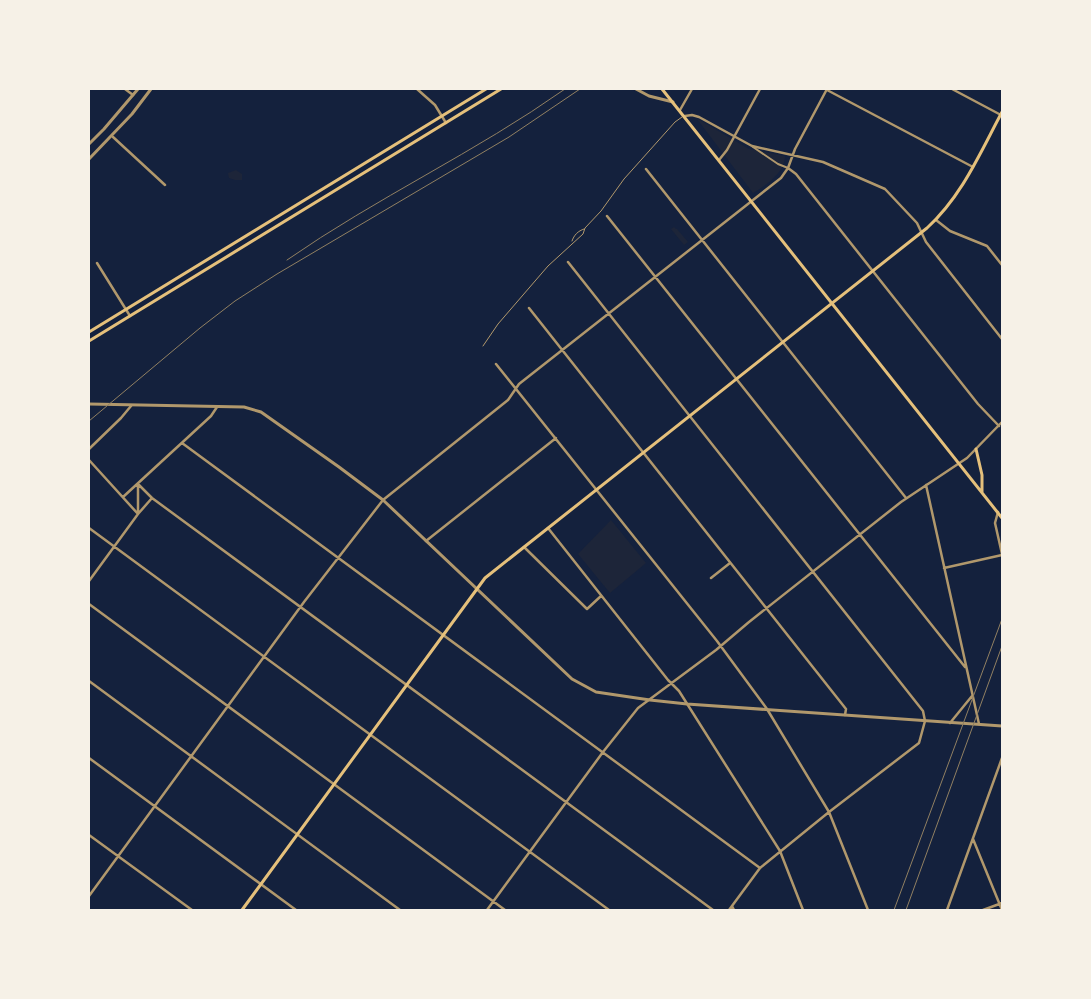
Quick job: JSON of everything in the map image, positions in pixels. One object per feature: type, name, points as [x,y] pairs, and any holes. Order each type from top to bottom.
[{"type":"main road","points":[[89,332],[486,89]]},
{"type":"main road","points":[[89,341],[501,89]]},
{"type":"main road","points":[[662,89],[1002,518]]},
{"type":"main road","points":[[242,910],[488,576],[922,233],[955,198],[1002,114]]},
{"type":"main road","points":[[353,171],[357,177]]},
{"type":"main road","points":[[326,187],[330,193]]},
{"type":"main road","points":[[296,206],[300,212]]},
{"type":"main road","points":[[248,235],[252,242]]},
{"type":"main road","points":[[181,276],[185,282]]},
{"type":"main road","points":[[976,449],[982,475],[982,493]]},
{"type":"street","points":[[125,89],[133,95]]},
{"type":"street","points":[[89,144],[138,89]]},
{"type":"street","points":[[89,160],[113,137],[151,89]]},
{"type":"street","points":[[417,89],[431,100],[446,123]]},
{"type":"street","points":[[636,89],[649,96],[674,102]]},
{"type":"street","points":[[680,110],[692,89]]},
{"type":"street","points":[[720,160],[760,89]]},
{"type":"street","points":[[89,896],[301,607],[383,500],[507,402],[516,388],[562,350],[781,178],[788,168],[826,89],[973,167]]},
{"type":"street","points":[[952,89],[1002,114]]},
{"type":"street","points":[[685,116],[699,117],[752,146],[796,174],[978,404],[999,426]]},
{"type":"street","points":[[113,137],[165,185]]},
{"type":"street","points":[[752,146],[823,162],[882,187],[890,193],[917,223],[926,242],[1002,339]]},
{"type":"street","points":[[646,168],[906,498]]},
{"type":"street","points":[[608,216],[966,667]]},
{"type":"street","points":[[936,220],[950,231],[987,246],[1002,265]]},
{"type":"street","points":[[568,262],[923,711],[925,721],[919,744],[829,812],[760,868],[729,910]]},
{"type":"street","points":[[97,263],[130,316]]},
{"type":"street","points":[[529,308],[846,709],[845,715]]},
{"type":"street","points":[[496,364],[720,646],[767,709],[829,812],[868,910]]},
{"type":"street","points":[[89,404],[248,407],[261,412],[339,466],[383,500],[572,679],[596,692],[687,704],[1002,726]]},
{"type":"street","points":[[89,449],[131,406]]},
{"type":"street","points":[[123,497],[211,416],[216,407]]},
{"type":"street","points":[[487,910],[603,752],[634,713],[859,534],[906,498],[959,463],[976,449],[1002,422]]},
{"type":"street","points":[[426,541],[556,438]]},
{"type":"street","points":[[182,443],[760,868]]},
{"type":"street","points":[[89,460],[138,514]]},
{"type":"street","points":[[138,484],[152,498],[713,910]]},
{"type":"street","points":[[138,484],[138,514]]},
{"type":"street","points":[[926,485],[979,724]]},
{"type":"street","points":[[89,581],[152,498]]},
{"type":"street","points":[[944,568],[1002,555],[995,523],[998,512]]},
{"type":"street","points":[[89,528],[609,910]]},
{"type":"street","points":[[548,528],[687,704],[780,851],[803,910]]},
{"type":"street","points":[[524,547],[587,609],[601,596]]},
{"type":"street","points":[[711,578],[730,563]]},
{"type":"street","points":[[89,604],[505,910]]},
{"type":"street","points":[[89,681],[400,910]]},
{"type":"street","points":[[950,723],[972,696]]},
{"type":"street","points":[[89,758],[296,910]]},
{"type":"street","points":[[947,910],[1002,758]]},
{"type":"street","points":[[89,834],[192,910]]},
{"type":"street","points":[[972,838],[1001,903],[1002,910]]},
{"type":"street","points":[[983,910],[1001,903]]},
{"type":"street","points":[[732,906],[734,910]]},
{"type":"lane","points":[[572,242],[574,236],[585,228],[601,211],[618,187],[674,122],[685,116]]},
{"type":"lane","points":[[483,346],[498,324],[538,276],[572,242],[583,234],[585,228]]},
{"type":"shaded area","points":[[697,119],[749,149],[785,156],[779,173],[753,193]]},
{"type":"shaded area","points":[[236,170],[242,174],[242,180],[229,178],[228,173]]},
{"type":"shaded area","points":[[674,227],[688,242],[684,245],[671,229]]},
{"type":"shaded area","points":[[611,520],[646,563],[610,593],[578,554]]},
{"type":"railway","points":[[287,260],[355,216],[497,134],[565,89]]},
{"type":"railway","points":[[89,421],[235,301],[277,274],[509,137],[580,89]]},
{"type":"railway","points":[[894,910],[1002,619]]},
{"type":"railway","points":[[906,910],[1002,646]]}]
